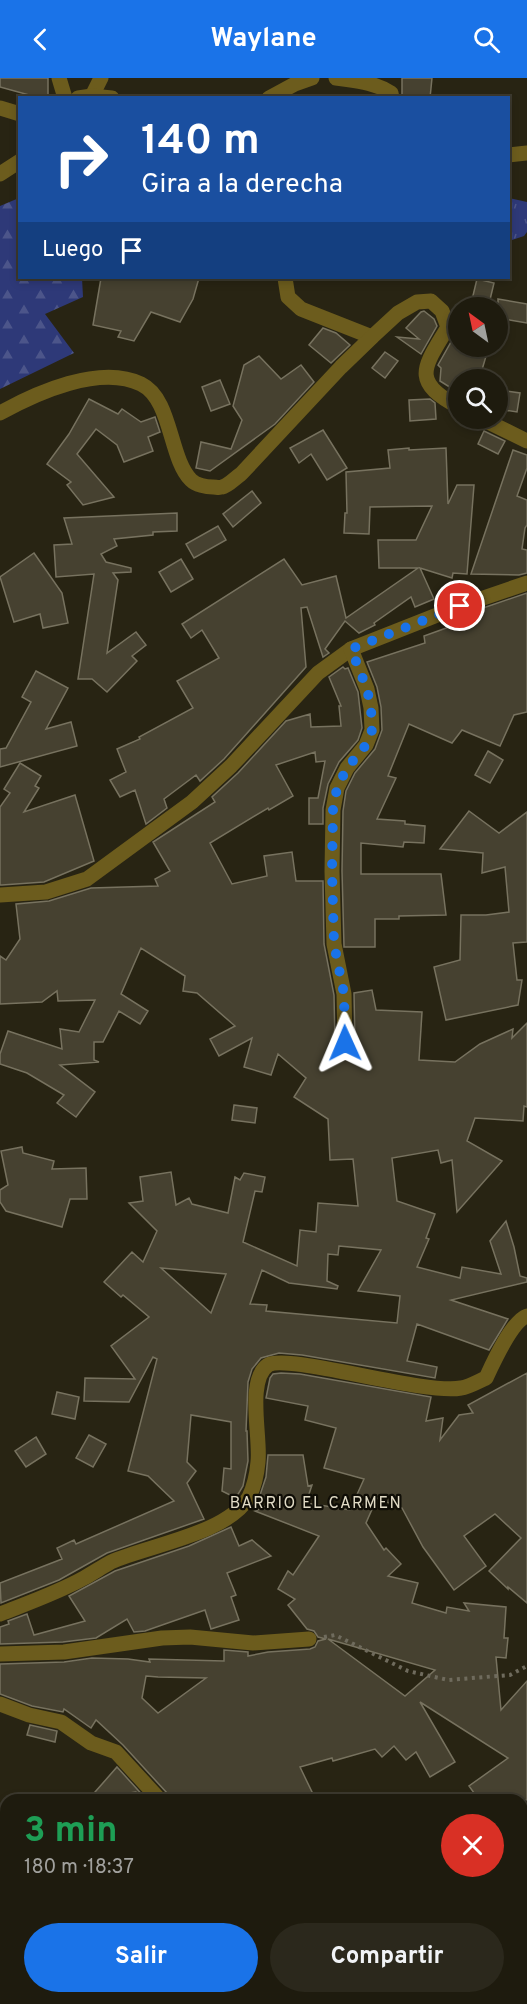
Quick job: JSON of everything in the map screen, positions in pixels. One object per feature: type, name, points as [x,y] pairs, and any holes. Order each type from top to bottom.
[{"type":"street","points":[[59,78],[64,96]]},
{"type":"street","points":[[86,96],[101,78]]},
{"type":"street","points":[[273,96],[312,78]]},
{"type":"street","points":[[336,78],[380,86],[391,93],[392,96]]},
{"type":"street","points":[[0,108],[18,113]]},
{"type":"street","points":[[510,155],[527,153]]},
{"type":"street","points":[[0,174],[18,162]]},
{"type":"street","points":[[285,279],[288,297],[301,309],[372,337]]},
{"type":"street","points":[[0,413],[17,403],[81,381],[121,378],[142,384],[157,398],[181,463],[192,481],[205,487],[222,487],[241,474],[264,452],[341,367],[399,313],[417,302],[432,301],[442,311],[448,327],[426,364],[425,378],[431,389],[448,400]]},
{"type":"street","points":[[502,429],[527,441]]},
{"type":"street","points":[[0,895],[46,892],[87,879],[192,802],[231,766],[318,673],[351,649],[469,602],[527,583]]},
{"type":"street","points":[[345,1043],[344,994],[334,944],[333,810],[337,788],[347,768],[366,745],[372,730],[367,689],[351,649]]},
{"type":"street","points":[[0,1614],[83,1579],[111,1562],[199,1532],[228,1518],[248,1498],[254,1486],[259,1461],[255,1397],[259,1379],[267,1366],[278,1362],[406,1385],[462,1388],[486,1378],[493,1361],[512,1331],[522,1318],[527,1316]]},
{"type":"street","points":[[0,1654],[64,1652],[162,1638],[190,1637],[253,1643],[309,1640]]},
{"type":"street","points":[[0,1704],[21,1713],[61,1722],[91,1743],[116,1752],[154,1794]]},
{"type":"path","points":[[309,1640],[335,1635],[408,1671],[448,1680],[510,1675],[527,1666]]},
{"type":"green space","points":[[18,198],[18,279],[82,279],[83,297],[45,314],[74,353],[0,389],[0,206]]},
{"type":"green space","points":[[510,198],[527,202],[527,232],[524,236],[510,241]]},
{"type":"building","points":[[0,78],[48,78],[48,96],[33,96],[0,87]]},
{"type":"building","points":[[402,78],[432,78],[430,96],[402,96]]},
{"type":"building","points":[[101,279],[199,279],[193,299],[180,322],[151,312],[134,341],[118,337],[121,331],[93,325]]},
{"type":"building","points":[[477,279],[494,283],[491,297],[473,297]]},
{"type":"building","points":[[508,301],[527,304],[527,323],[508,320]]},
{"type":"building","points":[[424,311],[434,319],[437,326],[421,354],[397,337],[419,339],[406,328]]},
{"type":"building","points":[[323,328],[336,333],[350,345],[331,363],[309,345]]},
{"type":"building","points":[[448,347],[448,357],[486,357],[482,369],[448,369],[448,386],[440,381],[441,368],[438,365]]},
{"type":"building","points":[[385,352],[398,361],[385,378],[372,368]]},
{"type":"building","points":[[259,356],[281,379],[301,365],[314,382],[275,424],[210,471],[196,468],[201,442],[231,449],[242,420],[233,406],[244,365]]},
{"type":"building","points":[[220,380],[230,404],[211,411],[202,387]]},
{"type":"building","points":[[508,391],[520,393],[517,412],[508,411]]},
{"type":"building","points":[[89,399],[118,414],[122,409],[141,422],[155,417],[160,432],[148,437],[153,451],[124,462],[117,445],[96,429],[77,454],[114,497],[83,505],[67,485],[71,482],[47,464],[69,434]]},
{"type":"building","points":[[430,399],[435,403],[436,419],[410,421],[409,400]]},
{"type":"building","points":[[323,430],[347,468],[327,480],[311,454],[299,463],[290,448]]},
{"type":"building","points":[[484,431],[505,441],[498,454],[478,444]]},
{"type":"building","points":[[409,448],[409,450],[446,448],[448,504],[457,485],[474,485],[467,574],[453,573],[452,578],[420,568],[434,599],[415,607],[411,597],[374,623],[375,625],[359,633],[345,621],[325,649],[329,653],[323,657],[307,607],[301,608],[306,667],[224,759],[200,781],[196,775],[164,799],[167,808],[146,824],[135,790],[120,797],[110,780],[126,772],[117,749],[140,739],[139,737],[193,708],[177,681],[219,658],[202,630],[191,638],[182,624],[284,559],[302,585],[336,576],[346,618],[418,568],[379,568],[378,540],[416,540],[432,506],[370,507],[369,534],[344,533],[345,513],[347,513],[346,472],[390,468],[388,450]]},
{"type":"building","points":[[513,450],[527,455],[527,468],[517,496],[527,500],[527,525],[522,549],[527,550],[527,573],[519,575],[471,574]]},
{"type":"building","points":[[252,491],[261,503],[233,527],[223,514]]},
{"type":"building","points":[[177,513],[177,531],[153,532],[153,535],[114,539],[117,546],[101,554],[106,562],[131,568],[131,572],[113,573],[118,580],[107,653],[136,632],[146,645],[132,656],[137,661],[107,692],[92,679],[78,679],[94,574],[56,577],[54,545],[72,544],[64,518]]},
{"type":"building","points":[[218,526],[226,540],[194,558],[186,544]]},
{"type":"building","points":[[34,553],[62,593],[68,623],[43,628],[40,614],[14,622],[0,577]]},
{"type":"building","points":[[181,559],[193,579],[171,592],[159,572]]},
{"type":"building","points":[[527,593],[527,712],[514,715],[500,746],[462,730],[452,743],[409,724],[388,776],[396,778],[377,819],[405,821],[405,824],[425,826],[424,843],[404,842],[403,847],[361,843],[361,874],[441,874],[446,915],[375,919],[375,947],[344,947],[342,871],[343,811],[346,791],[355,773],[375,749],[382,730],[377,687],[367,662],[425,643],[424,636],[484,612],[483,608]]},
{"type":"building","points":[[343,667],[348,668],[358,692],[362,728],[358,740],[339,762],[328,784],[323,808],[323,824],[309,824],[309,798],[318,798],[325,761],[316,762],[315,752],[276,765],[293,796],[269,810],[268,808],[210,843],[232,884],[267,876],[264,856],[292,852],[296,881],[323,881],[324,944],[334,995],[335,1043],[340,1051],[350,1052],[355,1043],[354,993],[372,990],[376,1010],[422,1012],[419,1060],[455,1062],[480,1044],[513,1029],[512,1038],[527,1023],[527,1107],[524,1106],[523,1121],[475,1118],[467,1141],[502,1161],[457,1212],[452,1160],[441,1163],[438,1150],[392,1158],[397,1201],[435,1214],[426,1238],[429,1239],[417,1267],[460,1278],[462,1267],[501,1274],[490,1241],[506,1221],[520,1276],[527,1278],[527,1282],[451,1300],[508,1319],[489,1350],[417,1324],[407,1361],[437,1367],[435,1378],[302,1355],[279,1353],[261,1358],[252,1369],[248,1382],[246,1431],[248,1461],[243,1486],[237,1496],[222,1491],[224,1468],[231,1469],[231,1422],[191,1415],[187,1462],[196,1471],[187,1483],[204,1519],[107,1553],[59,1580],[1,1603],[0,1583],[62,1559],[57,1548],[74,1540],[76,1544],[174,1501],[148,1476],[128,1471],[157,1359],[153,1357],[129,1402],[84,1401],[85,1378],[135,1379],[111,1346],[149,1317],[104,1282],[132,1252],[143,1262],[157,1231],[129,1203],[143,1201],[140,1177],[171,1172],[176,1205],[189,1198],[192,1204],[228,1213],[235,1177],[240,1180],[244,1173],[265,1177],[262,1192],[255,1191],[243,1242],[297,1266],[300,1230],[316,1232],[318,1203],[358,1206],[353,1159],[330,1160],[328,1119],[294,1097],[306,1078],[278,1054],[271,1075],[244,1067],[252,1038],[219,1056],[210,1039],[235,1026],[197,993],[183,991],[185,976],[141,948],[121,994],[148,1011],[140,1024],[119,1011],[103,1042],[94,1042],[94,1060],[99,1062],[60,1065],[95,1092],[76,1117],[57,1103],[64,1095],[27,1073],[0,1064],[0,1054],[8,1031],[62,1049],[60,1029],[79,1032],[95,1000],[58,1001],[57,991],[42,1002],[0,1004],[0,956],[6,960],[20,939],[16,904],[49,901],[91,888],[158,886],[155,879],[170,871],[153,842],[215,802],[212,797],[238,773],[286,721],[310,714],[311,727],[341,726],[339,706],[341,706],[329,677]],"holes":[[[339,1246],[381,1250],[358,1291],[400,1296],[397,1323],[266,1311],[267,1305],[250,1304],[262,1270],[289,1283],[337,1289],[338,1286],[327,1281],[328,1254],[338,1255]],[[161,1268],[226,1274],[211,1313]]]},
{"type":"building","points":[[36,671],[68,688],[46,729],[71,722],[77,746],[0,767],[0,749],[6,748],[31,702],[22,697]]},
{"type":"building","points":[[488,751],[503,760],[490,783],[475,775]]},
{"type":"building","points":[[20,763],[41,776],[35,786],[39,788],[24,812],[75,795],[94,861],[44,882],[0,885],[0,807],[10,793],[4,789]]},
{"type":"building","points":[[469,811],[499,833],[527,812],[527,942],[513,943],[517,980],[522,980],[518,1005],[446,1020],[434,967],[460,960],[461,915],[509,912],[505,867],[482,873],[483,853],[440,849]]},
{"type":"building","points":[[234,1105],[257,1108],[255,1123],[232,1120]]},
{"type":"building","points":[[22,1147],[23,1153],[54,1161],[52,1169],[86,1168],[87,1199],[70,1199],[62,1227],[6,1211],[0,1202],[0,1190],[8,1185],[1,1151]]},
{"type":"building","points":[[527,1373],[527,1603],[489,1571],[521,1538],[495,1514],[464,1536],[486,1566],[454,1590],[423,1547],[402,1508],[377,1498],[366,1523],[384,1550],[386,1548],[401,1564],[388,1576],[418,1583],[412,1603],[446,1613],[447,1607],[469,1611],[464,1603],[506,1607],[504,1638],[508,1638],[506,1658],[496,1657],[501,1710],[527,1681],[527,1794],[475,1794],[469,1786],[508,1758],[420,1702],[455,1762],[430,1777],[416,1752],[406,1760],[394,1746],[382,1757],[375,1749],[333,1761],[332,1758],[300,1767],[312,1792],[308,1794],[167,1794],[123,1745],[96,1720],[91,1728],[64,1709],[63,1712],[32,1706],[0,1694],[0,1664],[64,1662],[92,1658],[150,1662],[149,1659],[224,1661],[224,1650],[248,1652],[248,1656],[310,1649],[315,1647],[318,1641],[326,1639],[318,1637],[314,1631],[307,1629],[288,1605],[295,1599],[278,1589],[288,1571],[293,1575],[319,1536],[255,1511],[279,1500],[259,1498],[266,1477],[268,1455],[303,1455],[308,1486],[312,1485],[306,1503],[312,1504],[312,1508],[314,1504],[350,1510],[364,1479],[324,1468],[336,1428],[305,1420],[308,1406],[266,1398],[273,1374],[300,1374],[431,1397],[426,1421],[443,1418],[440,1440],[459,1415],[473,1413],[468,1405]],"holes":[[[328,1639],[435,1670],[405,1696]],[[146,1676],[206,1678],[158,1713],[142,1698]]]},
{"type":"building","points":[[57,1392],[79,1397],[75,1419],[52,1414]]},
{"type":"building","points":[[89,1435],[106,1444],[93,1467],[76,1458]]},
{"type":"building","points":[[36,1437],[46,1454],[26,1467],[15,1451]]},
{"type":"building","points":[[231,1527],[239,1546],[252,1540],[271,1556],[227,1573],[236,1595],[231,1597],[239,1620],[211,1629],[205,1610],[145,1631],[134,1632],[127,1619],[96,1638],[63,1642],[0,1644],[0,1627],[9,1624],[8,1621],[27,1614],[34,1635],[85,1621],[69,1596],[115,1571],[189,1546]]},
{"type":"building","points":[[30,1725],[57,1731],[55,1742],[27,1735]]},
{"type":"building","points":[[117,1767],[142,1794],[133,1794],[135,1792],[93,1794]]},
{"type":"district","name":"BARRIO EL CARMEN","points":[[316,1502]]},
{"type":"route","points":[[345,1043],[344,994],[334,944],[333,810],[337,788],[347,768],[366,745],[372,730],[367,689],[351,649],[460,606]]}]
